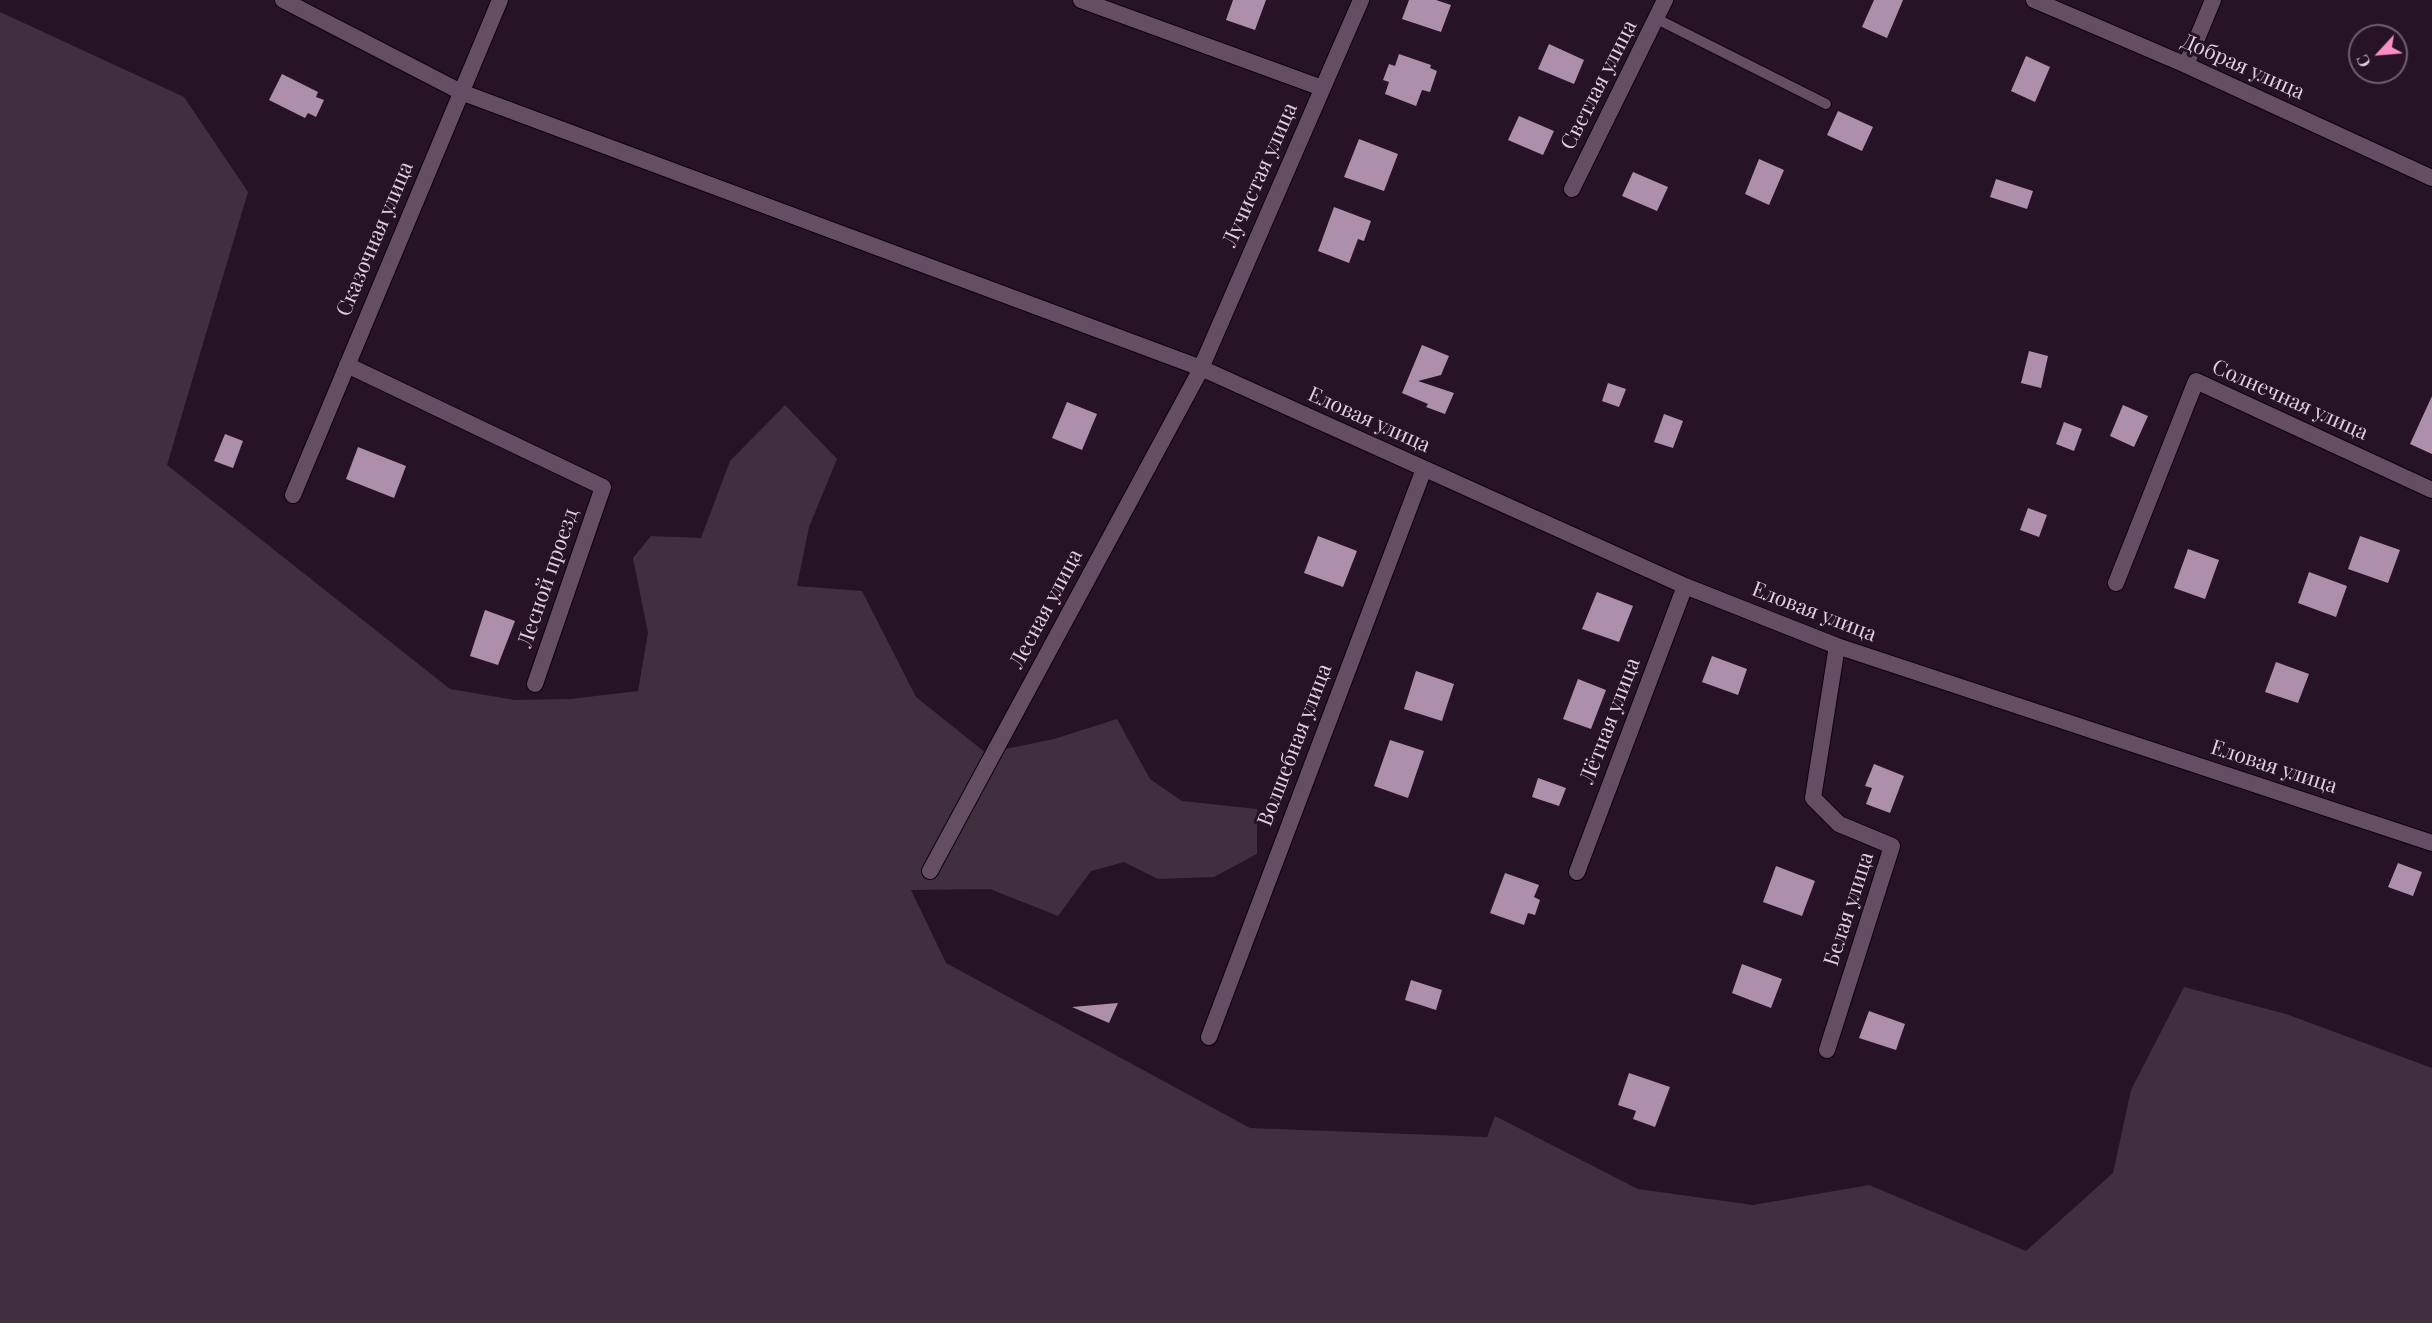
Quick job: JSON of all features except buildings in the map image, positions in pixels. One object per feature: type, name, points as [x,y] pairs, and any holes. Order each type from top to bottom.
[{"type":"street","name":"Еловая улица","points":[[282,0],[461,92],[1201,368],[1685,586],[1837,646],[2432,843]]},
{"type":"street","name":"Сказочная улица","points":[[293,495],[500,0]]},
{"type":"street","points":[[1080,0],[1322,88]]},
{"type":"street","name":"Лучистая улица","points":[[1201,368],[1361,0]]},
{"type":"street","name":"Светлая улица","points":[[1572,189],[1665,0]]},
{"type":"street","name":"Добрая улица","points":[[2034,0],[2186,65],[2432,178]]},
{"type":"street","points":[[2186,65],[2213,0]]},
{"type":"street","name":"Лесной проезд","points":[[347,365],[603,487],[535,684]]},
{"type":"street","name":"Лесная улица","points":[[930,871],[1201,368]]},
{"type":"street","name":"Солнечная улица","points":[[2116,583],[2196,381],[2432,490]]},
{"type":"street","name":"Волшебная улица","points":[[1209,1037],[1424,469]]},
{"type":"street","name":"Лётная улица","points":[[1577,872],[1685,586]]},
{"type":"street","name":"Белая улица","points":[[1827,1050],[1892,846],[1839,824],[1813,798],[1837,646]]},
{"type":"lane","points":[[1657,19],[1826,104]]},
{"type":"shaded area","points":[[0,12],[184,97],[248,192],[167,465],[450,689],[515,700],[570,699],[638,691],[648,633],[633,558],[651,536],[701,538],[730,461],[785,405],[837,459],[809,527],[797,586],[862,591],[916,697],[986,753],[1054,739],[1117,719],[1150,779],[1182,801],[1257,809],[1257,854],[1214,877],[1158,879],[1124,862],[1091,871],[1058,916],[990,889],[911,890],[946,963],[1250,1128],[1487,1137],[1495,1116],[1638,1189],[1753,1205],[1869,1185],[2026,1251],[2113,1173],[2131,1090],[2184,987],[2286,1014],[2432,1068],[2432,1323],[0,1323]]}]
